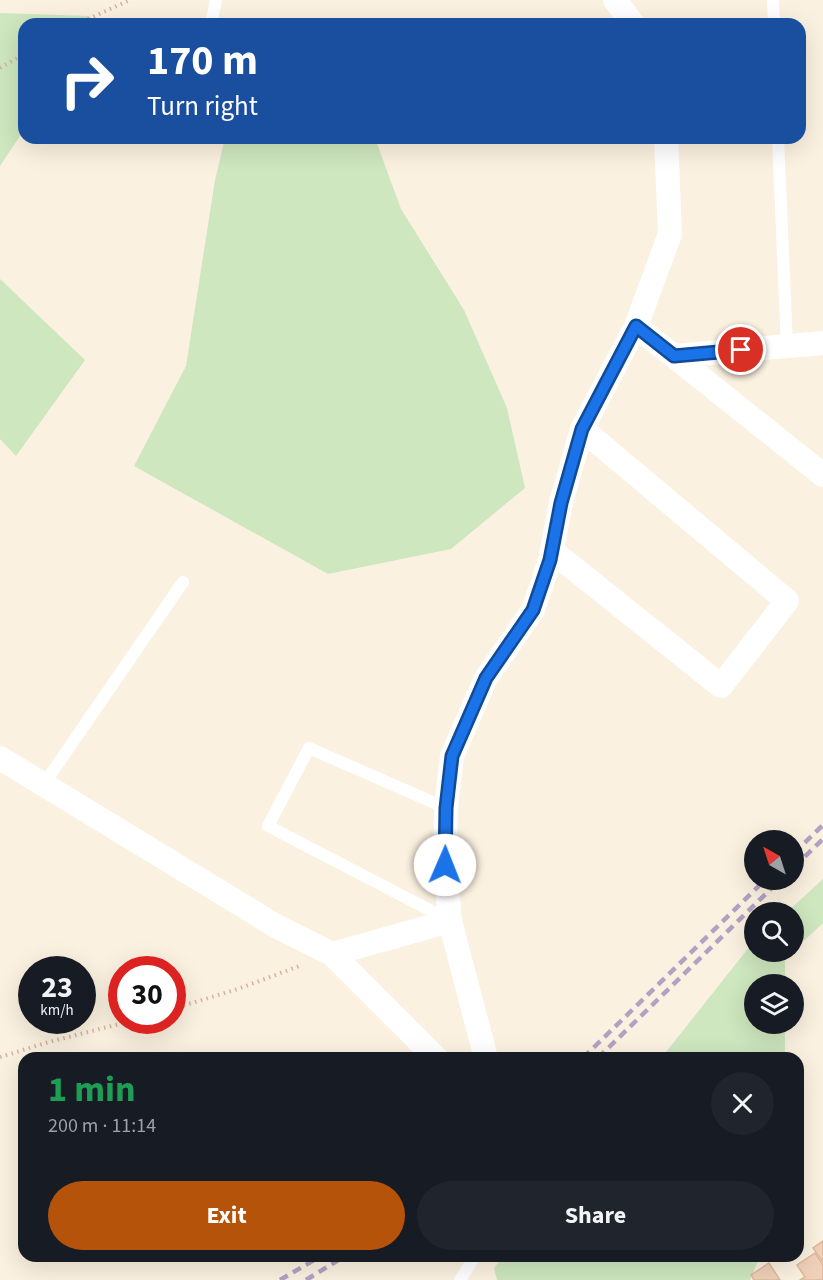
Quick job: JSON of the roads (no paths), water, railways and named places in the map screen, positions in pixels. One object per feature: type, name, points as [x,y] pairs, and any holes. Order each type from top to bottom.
[{"type":"street","points":[[615,0],[628,18]]},
{"type":"street","points":[[484,1052],[450,921],[445,865],[446,808],[452,756],[486,678],[533,610],[552,550],[561,503],[582,429],[636,326],[670,234],[666,144]]},
{"type":"street","points":[[636,326],[823,475]]},
{"type":"street","points":[[674,356],[823,343]]},
{"type":"street","points":[[552,550],[721,686],[787,600],[582,429]]},
{"type":"street","points":[[0,758],[276,926],[332,954],[430,1052]]},
{"type":"street","points":[[332,954],[450,921]]},
{"type":"lane","points":[[213,18],[216,0]]},
{"type":"lane","points":[[773,0],[774,18]]},
{"type":"lane","points":[[778,144],[787,346]]},
{"type":"lane","points":[[44,784],[183,582]]},
{"type":"lane","points":[[446,808],[309,748],[268,826],[450,921]]},
{"type":"lane","points":[[460,1280],[471,1262]]},
{"type":"railway","points":[[804,843],[823,825]]},
{"type":"railway","points":[[804,857],[823,839]]},
{"type":"railway","points":[[589,1052],[755,890]]},
{"type":"railway","points":[[604,1052],[770,890]]},
{"type":"railway","points":[[280,1280],[311,1262]]},
{"type":"railway","points":[[306,1280],[335,1262]]}]
